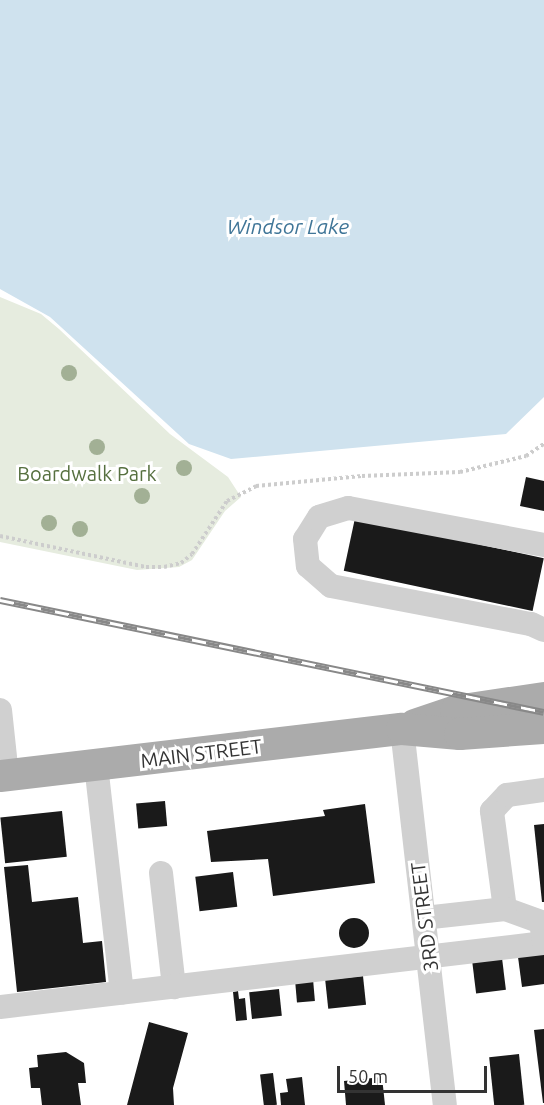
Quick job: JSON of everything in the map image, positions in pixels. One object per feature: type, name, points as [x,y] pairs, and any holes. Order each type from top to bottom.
[{"type":"main road","name":"MAIN STREET","points":[[402,729],[456,711],[544,698]]},
{"type":"main road","name":"MAIN STREET","points":[[4,776],[402,729],[460,734],[544,728]]},
{"type":"street","points":[[544,545],[348,508],[319,517],[305,539],[308,566],[331,586],[531,624],[544,630]]},
{"type":"street","points":[[0,710],[4,776]]},
{"type":"street","name":"3RD STREET","points":[[402,729],[445,1105]]},
{"type":"street","points":[[96,765],[122,993]]},
{"type":"street","points":[[505,909],[492,811],[507,795],[544,790]]},
{"type":"street","points":[[161,873],[174,987]]},
{"type":"street","points":[[0,1007],[544,943],[541,922],[505,909],[424,918]]},
{"type":"path","points":[[0,536],[146,567],[164,567],[181,563],[192,554],[227,501],[256,486],[362,476],[460,472],[526,456],[544,444]]},
{"type":"green space","name":"Boardwalk Park","points":[[0,297],[41,314],[170,434],[228,477],[241,497],[225,511],[192,560],[179,567],[137,570],[0,542]]},
{"type":"water","name":"Windsor Lake","points":[[0,0],[544,0],[544,397],[506,434],[231,459],[189,444],[50,317],[0,289]]},
{"type":"building","points":[[526,477],[544,481],[544,511],[520,506]]},
{"type":"building","points":[[355,518],[544,558],[533,611],[344,571]]},
{"type":"building","points":[[165,801],[167,826],[138,828],[136,804]]},
{"type":"building","points":[[365,804],[375,883],[273,896],[268,859],[211,862],[207,831],[325,816],[323,810]]},
{"type":"building","points":[[62,811],[67,857],[5,863],[0,817]]},
{"type":"building","points":[[544,824],[544,902],[542,902],[534,825]]},
{"type":"building","points":[[28,865],[32,902],[78,897],[83,943],[102,941],[106,982],[17,992],[4,867]]},
{"type":"building","points":[[233,872],[237,907],[200,911],[195,877]]},
{"type":"building","points":[[354,918],[365,922],[369,933],[365,944],[354,948],[343,944],[339,933],[343,922]]},
{"type":"building","points":[[544,954],[544,984],[522,987],[518,957]]},
{"type":"building","points":[[502,958],[506,990],[476,993],[472,962]]},
{"type":"building","points":[[363,976],[366,1005],[328,1009],[325,980]]},
{"type":"building","points":[[313,979],[315,1001],[297,1002],[295,981]]},
{"type":"building","points":[[279,989],[282,1016],[252,1019],[249,992]]},
{"type":"building","points":[[238,991],[239,999],[245,998],[247,1020],[236,1021],[233,992]]},
{"type":"building","points":[[149,1022],[188,1033],[173,1088],[174,1105],[127,1105]]},
{"type":"building","points":[[544,1029],[544,1103],[543,1103],[534,1030]]},
{"type":"building","points":[[66,1052],[84,1063],[86,1083],[78,1083],[81,1105],[42,1105],[40,1088],[31,1088],[29,1068],[38,1067],[37,1055]]},
{"type":"building","points":[[519,1054],[524,1105],[494,1105],[489,1057]]},
{"type":"building","points":[[273,1073],[277,1105],[264,1105],[260,1075]]},
{"type":"building","points":[[302,1077],[305,1105],[281,1105],[280,1093],[288,1092],[286,1079]]},
{"type":"building","points":[[382,1077],[385,1105],[346,1105],[344,1081]]},
{"type":"railway","points":[[0,600],[544,712]]}]
